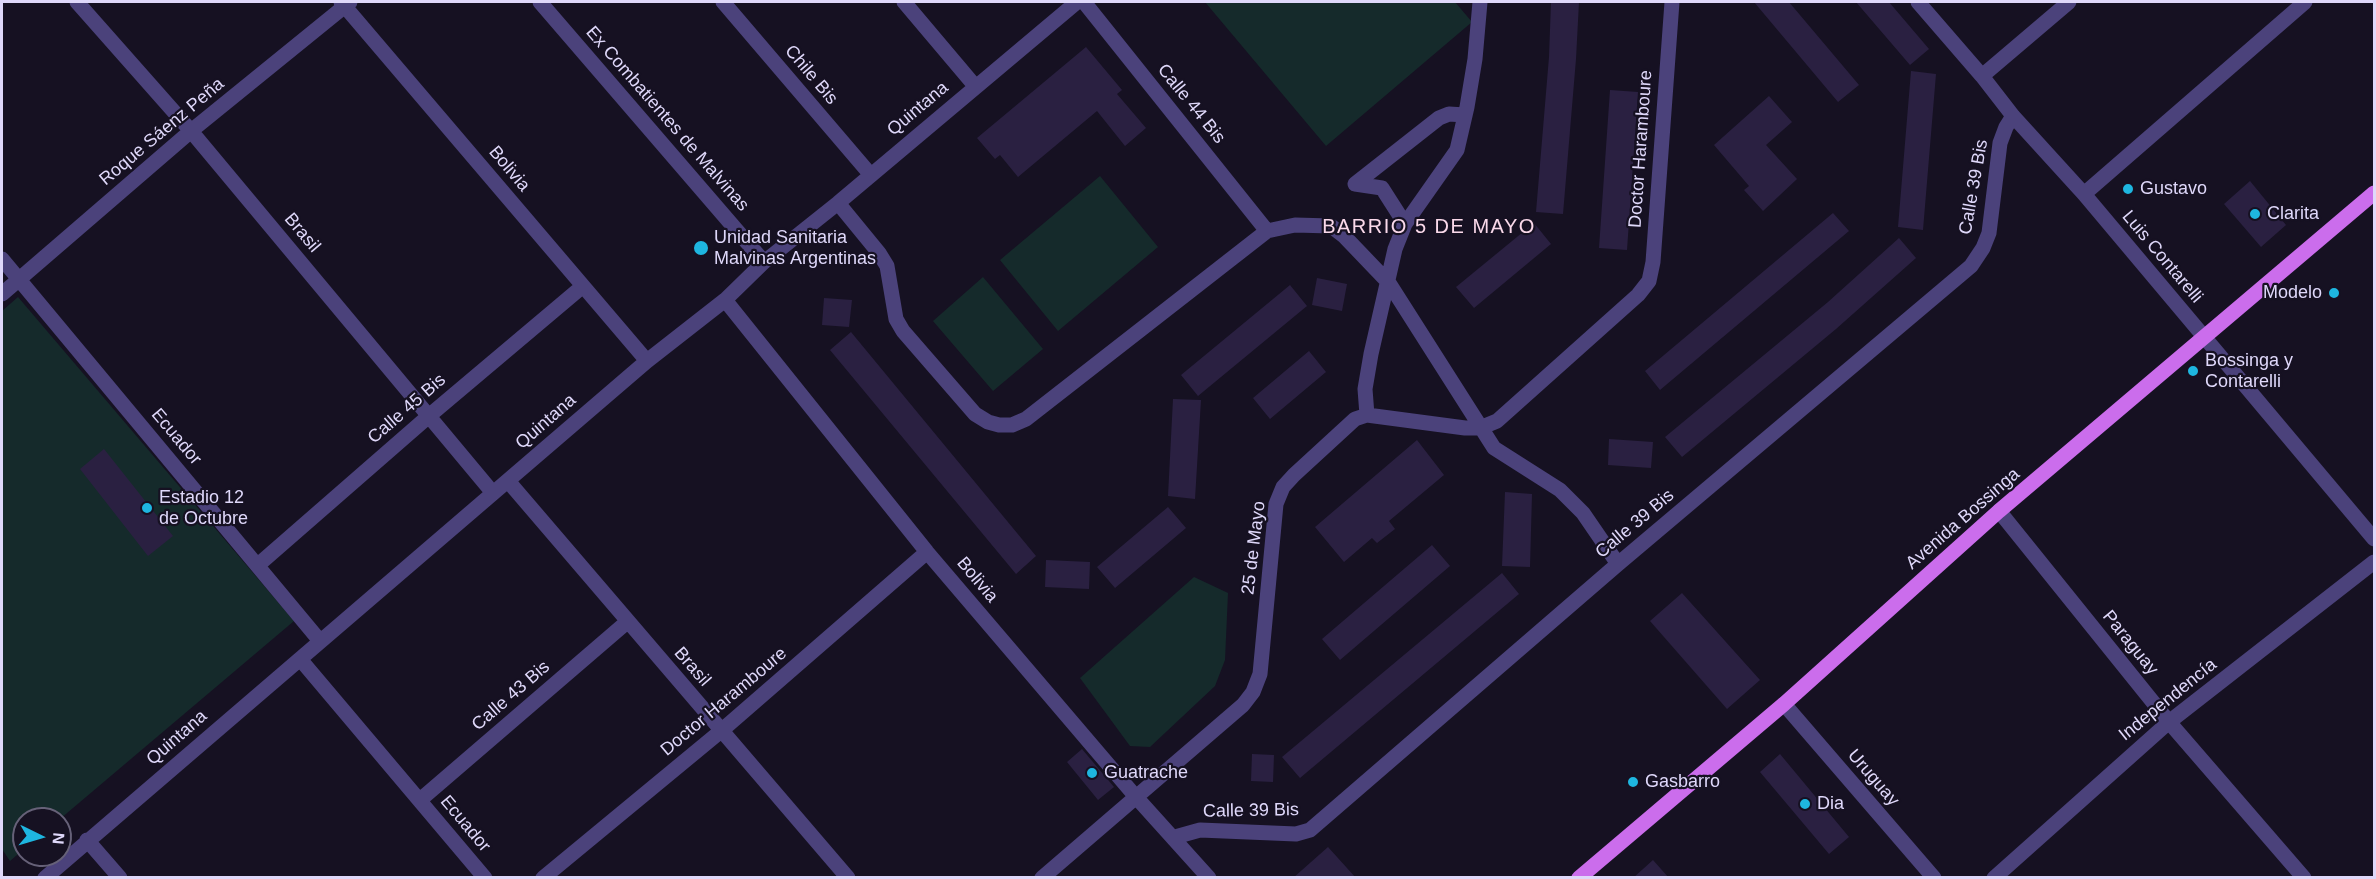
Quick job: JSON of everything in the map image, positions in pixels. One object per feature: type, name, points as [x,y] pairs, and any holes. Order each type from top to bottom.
[{"type":"main road","name":"Avenida Bossinga","points":[[1580,877],[1784,704],[1999,512],[2374,193]]},
{"type":"street","name":"Brasil","points":[[77,2],[191,131],[493,493]]},
{"type":"street","name":"Ex Combatientes de Malvinas","points":[[540,2],[764,262]]},
{"type":"street","name":"Chile Bis","points":[[723,2],[870,174]]},
{"type":"street","points":[[904,2],[975,86]]},
{"type":"street","name":"Quintana","points":[[45,878],[647,361],[725,300],[764,262],[838,203],[1077,2]]},
{"type":"street","name":"Calle 44 Bis","points":[[1084,2],[1267,231]]},
{"type":"street","points":[[1480,2],[1475,59],[1466,115],[1457,150],[1406,224],[1395,249],[1365,389],[1367,415],[1480,428]]},
{"type":"street","name":"Doctor Haramboure","points":[[1480,428],[1497,421],[1638,295],[1649,281],[1653,262],[1672,2]]},
{"type":"street","name":"Luis Contarelli","points":[[1918,2],[2013,116],[2084,194],[2374,539]]},
{"type":"street","points":[[1982,76],[2069,2]]},
{"type":"street","points":[[2084,194],[2305,2]]},
{"type":"street","name":"Roque Sáenz Peña","points":[[2,294],[191,131],[345,3]]},
{"type":"street","name":"Bolivia","points":[[345,3],[647,361]]},
{"type":"street","points":[[1406,224],[1382,188],[1355,184],[1439,118],[1449,114],[1466,115]]},
{"type":"street","name":"Calle 39 Bis","points":[[1175,837],[1200,830],[1296,834],[1310,830],[1618,564],[1971,266],[1983,248],[1989,233],[2000,143],[2013,116]]},
{"type":"street","points":[[838,203],[879,253],[886,266],[896,319],[903,331],[975,414],[988,422],[999,425],[1012,425],[1026,419],[1267,231],[1295,225],[1331,226],[1344,236],[1389,283],[1494,448],[1560,490],[1583,513],[1618,564]]},
{"type":"street","name":"Ecuador","points":[[2,259],[320,641]]},
{"type":"street","name":"Calle 45 Bis","points":[[258,565],[583,286]]},
{"type":"street","name":"Bolivia","points":[[725,300],[927,552],[1136,797],[1175,837],[1209,878]]},
{"type":"street","name":"25 de Mayo","points":[[1042,878],[1243,705],[1253,692],[1260,674],[1276,504],[1283,487],[1355,419],[1367,415]]},
{"type":"street","name":"Brasil","points":[[508,481],[848,878]]},
{"type":"street","name":"Paraguay","points":[[1999,512],[2169,722],[2304,878]]},
{"type":"street","name":"Doctor Haramboure","points":[[543,878],[721,731],[927,552]]},
{"type":"street","name":"Independencía","points":[[1994,878],[2169,722],[2374,562]]},
{"type":"street","name":"Calle 43 Bis","points":[[420,800],[627,622]]},
{"type":"street","name":"Ecuador","points":[[300,659],[485,878]]},
{"type":"street","name":"Uruguay","points":[[1784,704],[1934,878]]},
{"type":"street","points":[[87,840],[120,878]]},
{"type":"green space","points":[[1205,2],[1455,2],[1472,22],[1326,146]]},
{"type":"green space","points":[[1100,176],[1158,247],[1058,331],[1000,260]]},
{"type":"green space","points":[[983,277],[1043,349],[993,391],[933,321]]},
{"type":"green space","points":[[18,297],[294,621],[72,809],[72,807],[12,807],[12,859],[10,861],[2,849],[2,311]]},
{"type":"green space","points":[[1194,577],[1228,593],[1225,660],[1215,686],[1150,747],[1130,746],[1080,678]]},
{"type":"building","points":[[1551,2],[1579,2],[1563,214],[1536,212],[1549,57]]},
{"type":"building","points":[[1754,2],[1789,2],[1859,85],[1838,102]]},
{"type":"building","points":[[1856,2],[1889,2],[1929,49],[1910,65]]},
{"type":"building","points":[[1086,47],[1122,90],[1117,94],[1146,128],[1125,146],[1097,111],[1018,177],[1000,155],[995,159],[977,138]]},
{"type":"building","points":[[1911,71],[1936,74],[1923,230],[1898,227]]},
{"type":"building","points":[[1610,90],[1638,92],[1627,250],[1599,248]]},
{"type":"building","points":[[1769,96],[1792,122],[1766,145],[1797,179],[1763,211],[1744,190],[1749,186],[1714,145]]},
{"type":"building","name":"Clarita","points":[[2250,181],[2286,225],[2261,247],[2224,204]]},
{"type":"building","points":[[1833,213],[1849,231],[1660,390],[1645,371]]},
{"type":"building","points":[[1534,223],[1551,244],[1474,308],[1456,287]]},
{"type":"building","points":[[1899,238],[1916,258],[1836,329],[1682,457],[1665,437],[1828,302]]},
{"type":"building","points":[[1317,278],[1347,284],[1342,311],[1312,305]]},
{"type":"building","points":[[1290,285],[1307,306],[1198,396],[1181,375]]},
{"type":"building","points":[[824,298],[852,300],[849,327],[822,325]]},
{"type":"building","points":[[851,332],[1036,556],[1016,574],[830,350]]},
{"type":"building","points":[[1309,351],[1326,372],[1270,419],[1253,398]]},
{"type":"building","points":[[1173,399],[1201,400],[1195,499],[1168,496]]},
{"type":"building","points":[[1609,439],[1653,442],[1651,468],[1608,465]]},
{"type":"building","points":[[1417,440],[1444,475],[1389,521],[1395,529],[1377,543],[1372,538],[1344,562],[1315,527]]},
{"type":"building","points":[[104,449],[173,536],[148,556],[80,469]]},
{"type":"building","points":[[1505,492],[1532,494],[1530,567],[1502,566]]},
{"type":"building","points":[[1168,507],[1186,528],[1115,588],[1097,567]]},
{"type":"building","points":[[1432,545],[1450,566],[1340,660],[1322,639]]},
{"type":"building","points":[[1046,560],[1090,562],[1089,589],[1045,587]]},
{"type":"building","points":[[1502,573],[1519,594],[1300,778],[1282,757]]},
{"type":"building","points":[[1682,593],[1760,680],[1727,709],[1650,621]]},
{"type":"building","name":"Guatrache","points":[[1082,749],[1114,787],[1098,800],[1067,762]]},
{"type":"building","points":[[1252,754],[1274,755],[1273,782],[1251,781]]},
{"type":"building","name":"Dia","points":[[1780,754],[1849,837],[1829,854],[1760,772]]},
{"type":"building","points":[[1328,847],[1356,878],[1293,878]]},
{"type":"building","points":[[1653,860],[1669,878],[1633,878]]},
{"type":"place","name":"Gustavo","points":[[2128,189]]},
{"type":"place","name":"Clarita","points":[[2255,214]]},
{"type":"place","name":"Unidad Sanitaria Malvinas Argentinas","points":[[701,248]]},
{"type":"place","name":"Modelo","points":[[2334,293]]},
{"type":"place","name":"Bossinga y Contarelli","points":[[2193,371]]},
{"type":"place","name":"Estadio 12 de Octubre","points":[[147,508]]},
{"type":"place","name":"Guatrache","points":[[1092,773]]},
{"type":"place","name":"Gasbarro","points":[[1633,782]]},
{"type":"place","name":"Dia","points":[[1805,804]]},
{"type":"district","name":"BARRIO 5 DE MAYO","points":[[1429,227]]}]
